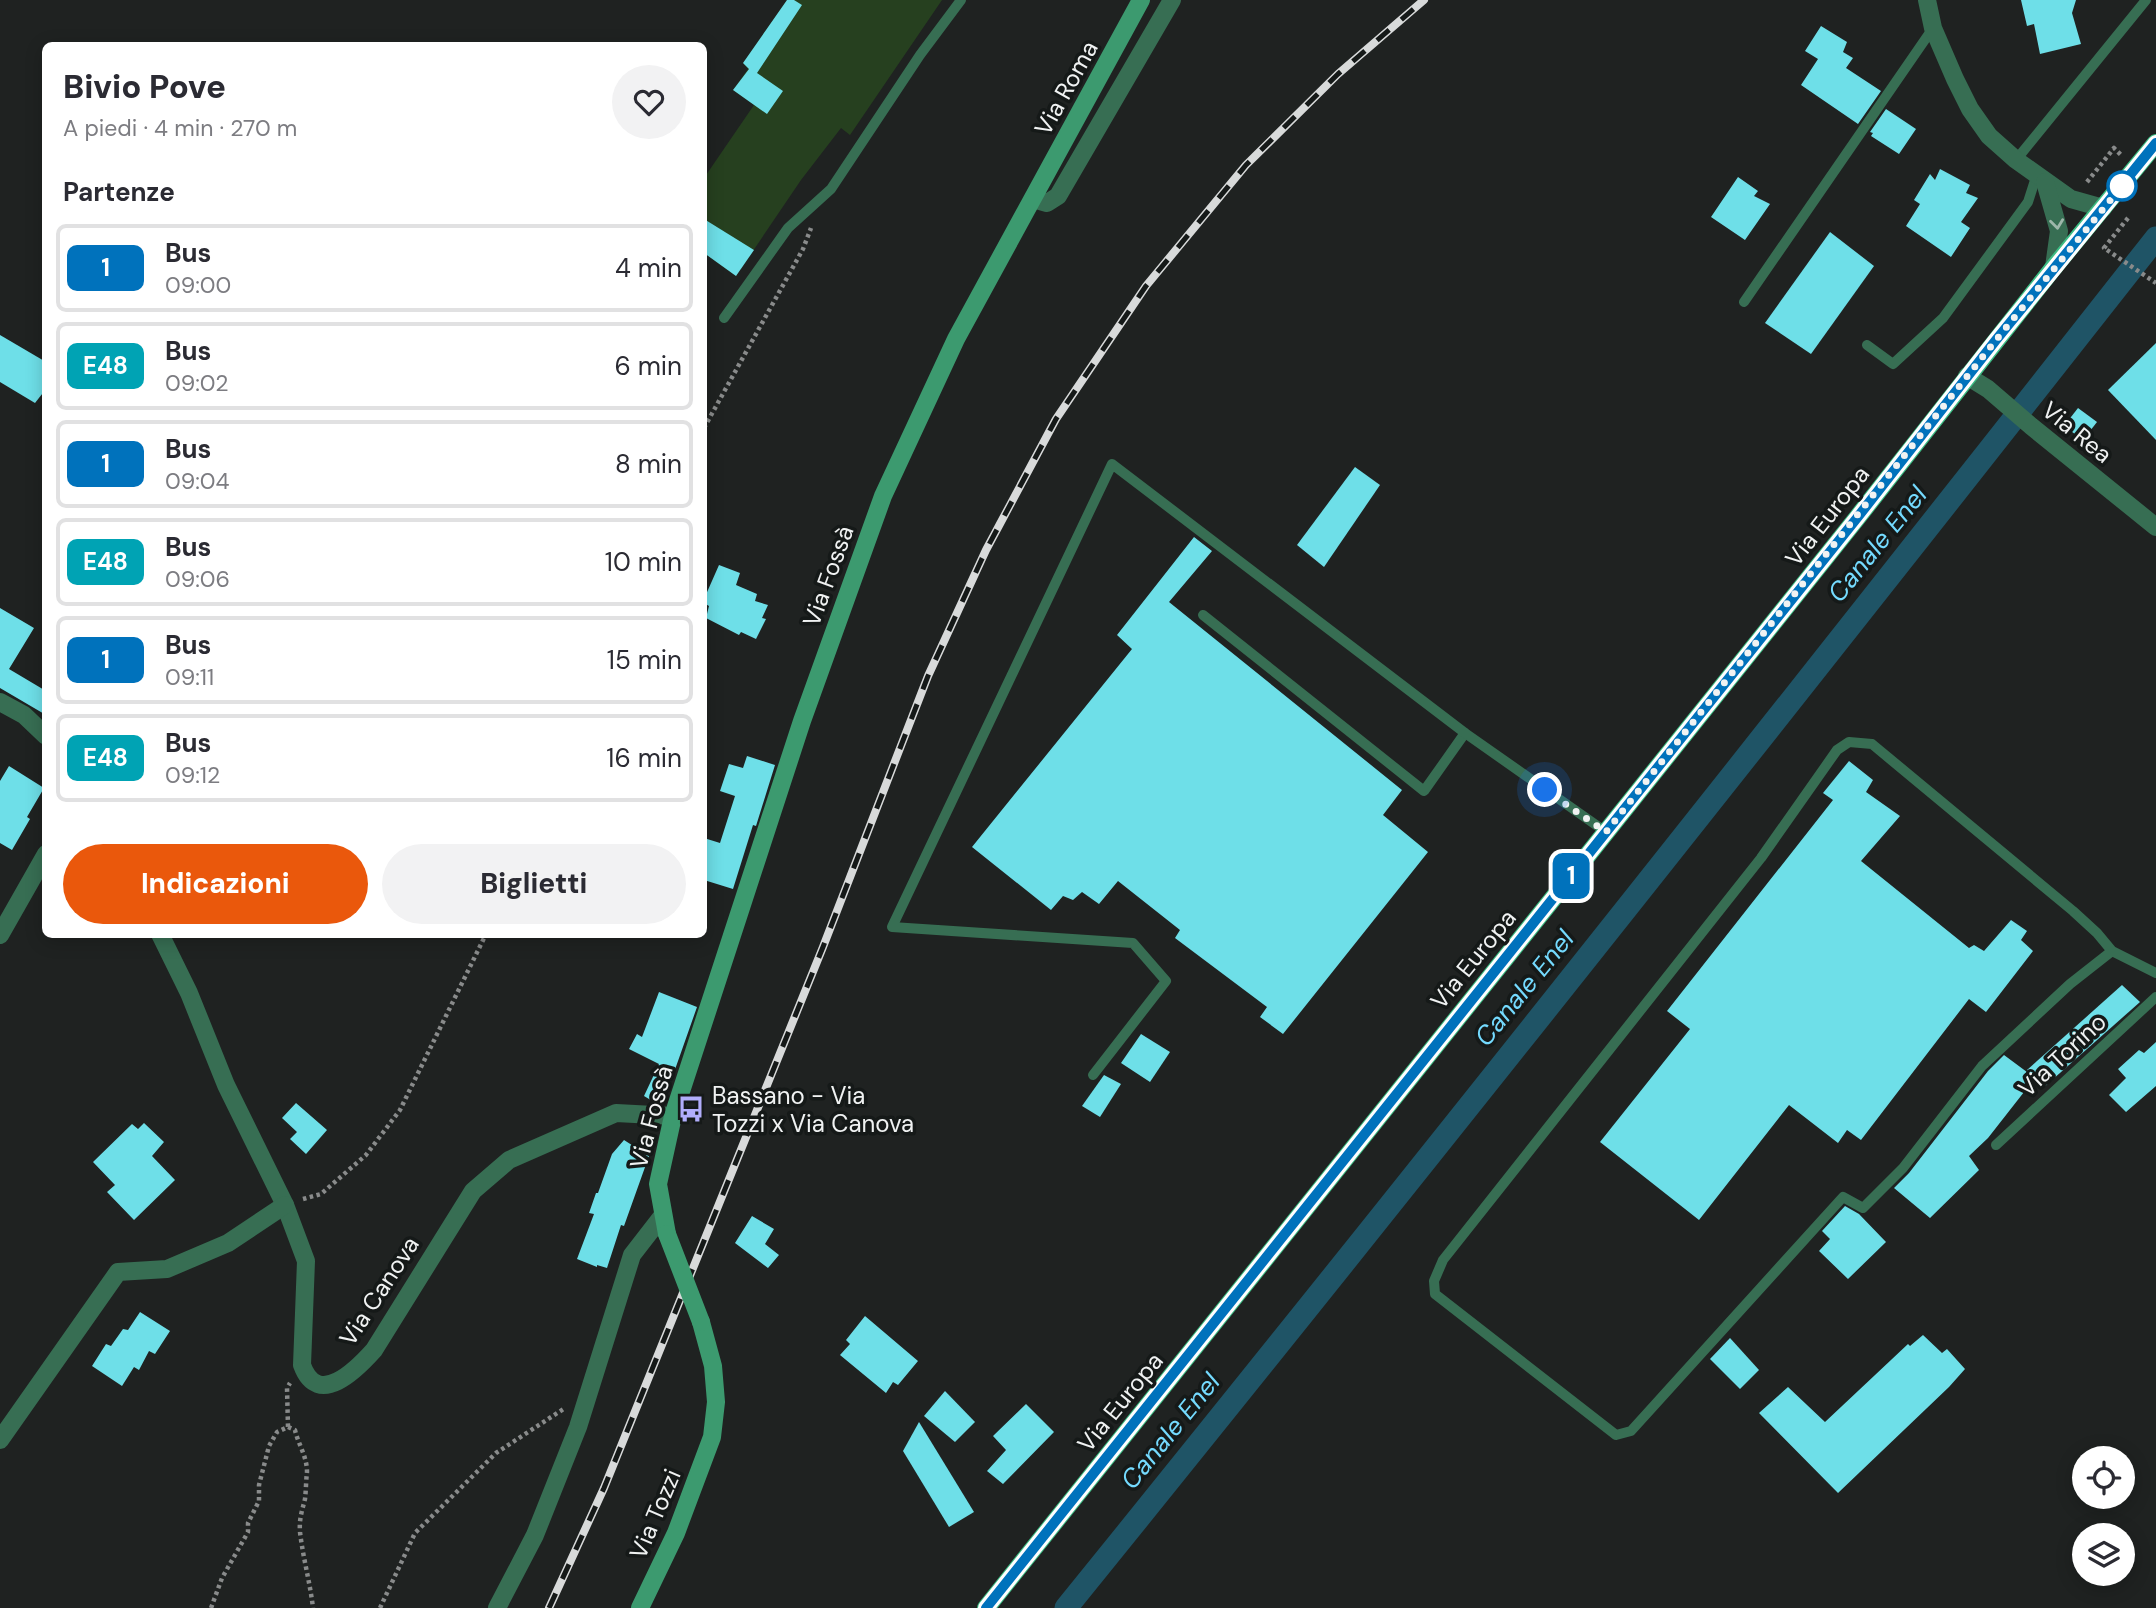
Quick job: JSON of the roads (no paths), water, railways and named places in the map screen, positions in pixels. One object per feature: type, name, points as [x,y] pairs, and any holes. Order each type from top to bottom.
[{"type":"main road","name":"Via Roma","points":[[1033,199],[1142,0]]},
{"type":"main road","name":"Via Europa","points":[[986,1608],[2054,267],[2156,143]]},
{"type":"main road","name":"Via Fossà","points":[[701,1322],[667,1234],[658,1184],[673,1116],[802,720],[883,496],[956,339],[1033,199]]},
{"type":"main road","name":"Via Tozzi","points":[[640,1608],[676,1533],[712,1437],[716,1402],[713,1366],[701,1322]]},
{"type":"street","points":[[1033,199],[1047,203],[1058,196],[1172,0]]},
{"type":"street","points":[[1927,0],[1934,28],[1955,79],[1970,109],[1989,136],[2016,160],[2071,199],[2103,208]]},
{"type":"street","points":[[2041,178],[2054,209],[2059,231],[2054,267]]},
{"type":"street","name":"Via Rea","points":[[1967,376],[1988,389],[2156,527]]},
{"type":"street","points":[[0,702],[24,715],[42,732]]},
{"type":"street","points":[[0,935],[42,861]]},
{"type":"street","name":"Via Canova","points":[[162,938],[189,993],[226,1085],[285,1205],[306,1262],[302,1365],[313,1382],[328,1384],[341,1381],[358,1369],[374,1350],[473,1191],[509,1160],[617,1113],[673,1116]]},
{"type":"street","points":[[0,1440],[118,1272],[167,1269],[228,1243],[285,1205]]},
{"type":"street","points":[[497,1608],[536,1535],[578,1427],[632,1255],[663,1215]]},
{"type":"lane","points":[[724,318],[788,228],[823,198],[839,178],[920,55],[961,0]]},
{"type":"lane","points":[[2016,160],[2146,0]]},
{"type":"lane","points":[[1744,302],[1934,28]]},
{"type":"lane","points":[[1867,345],[1893,364],[1943,318],[2028,202],[2041,178]]},
{"type":"lane","points":[[1093,1075],[1166,981],[1133,943],[892,927],[1112,464],[1465,733],[1606,832]]},
{"type":"lane","points":[[1202,615],[1424,791],[1465,733]]},
{"type":"lane","points":[[2112,951],[2070,984],[1982,1066],[1902,1168],[1863,1208],[1843,1196],[1632,1431],[1616,1435],[1435,1294],[1434,1281],[1443,1260],[1761,858],[1838,750],[1849,741],[1872,744],[2073,911],[2112,951],[2156,973]]},
{"type":"lane","name":"Via Torino","points":[[1996,1145],[2156,997]]},
{"type":"waterway","name":"Canale Enel","points":[[1066,1608],[1613,925],[2156,238]]},
{"type":"railway","points":[[549,1608],[604,1488],[823,947],[928,676],[986,550],[1056,419],[1146,286],[1246,165],[1338,74],[1424,0]]},
{"type":"place","name":"Bassano - Via Tozzi x Via Canova","points":[[691,1109]]}]
